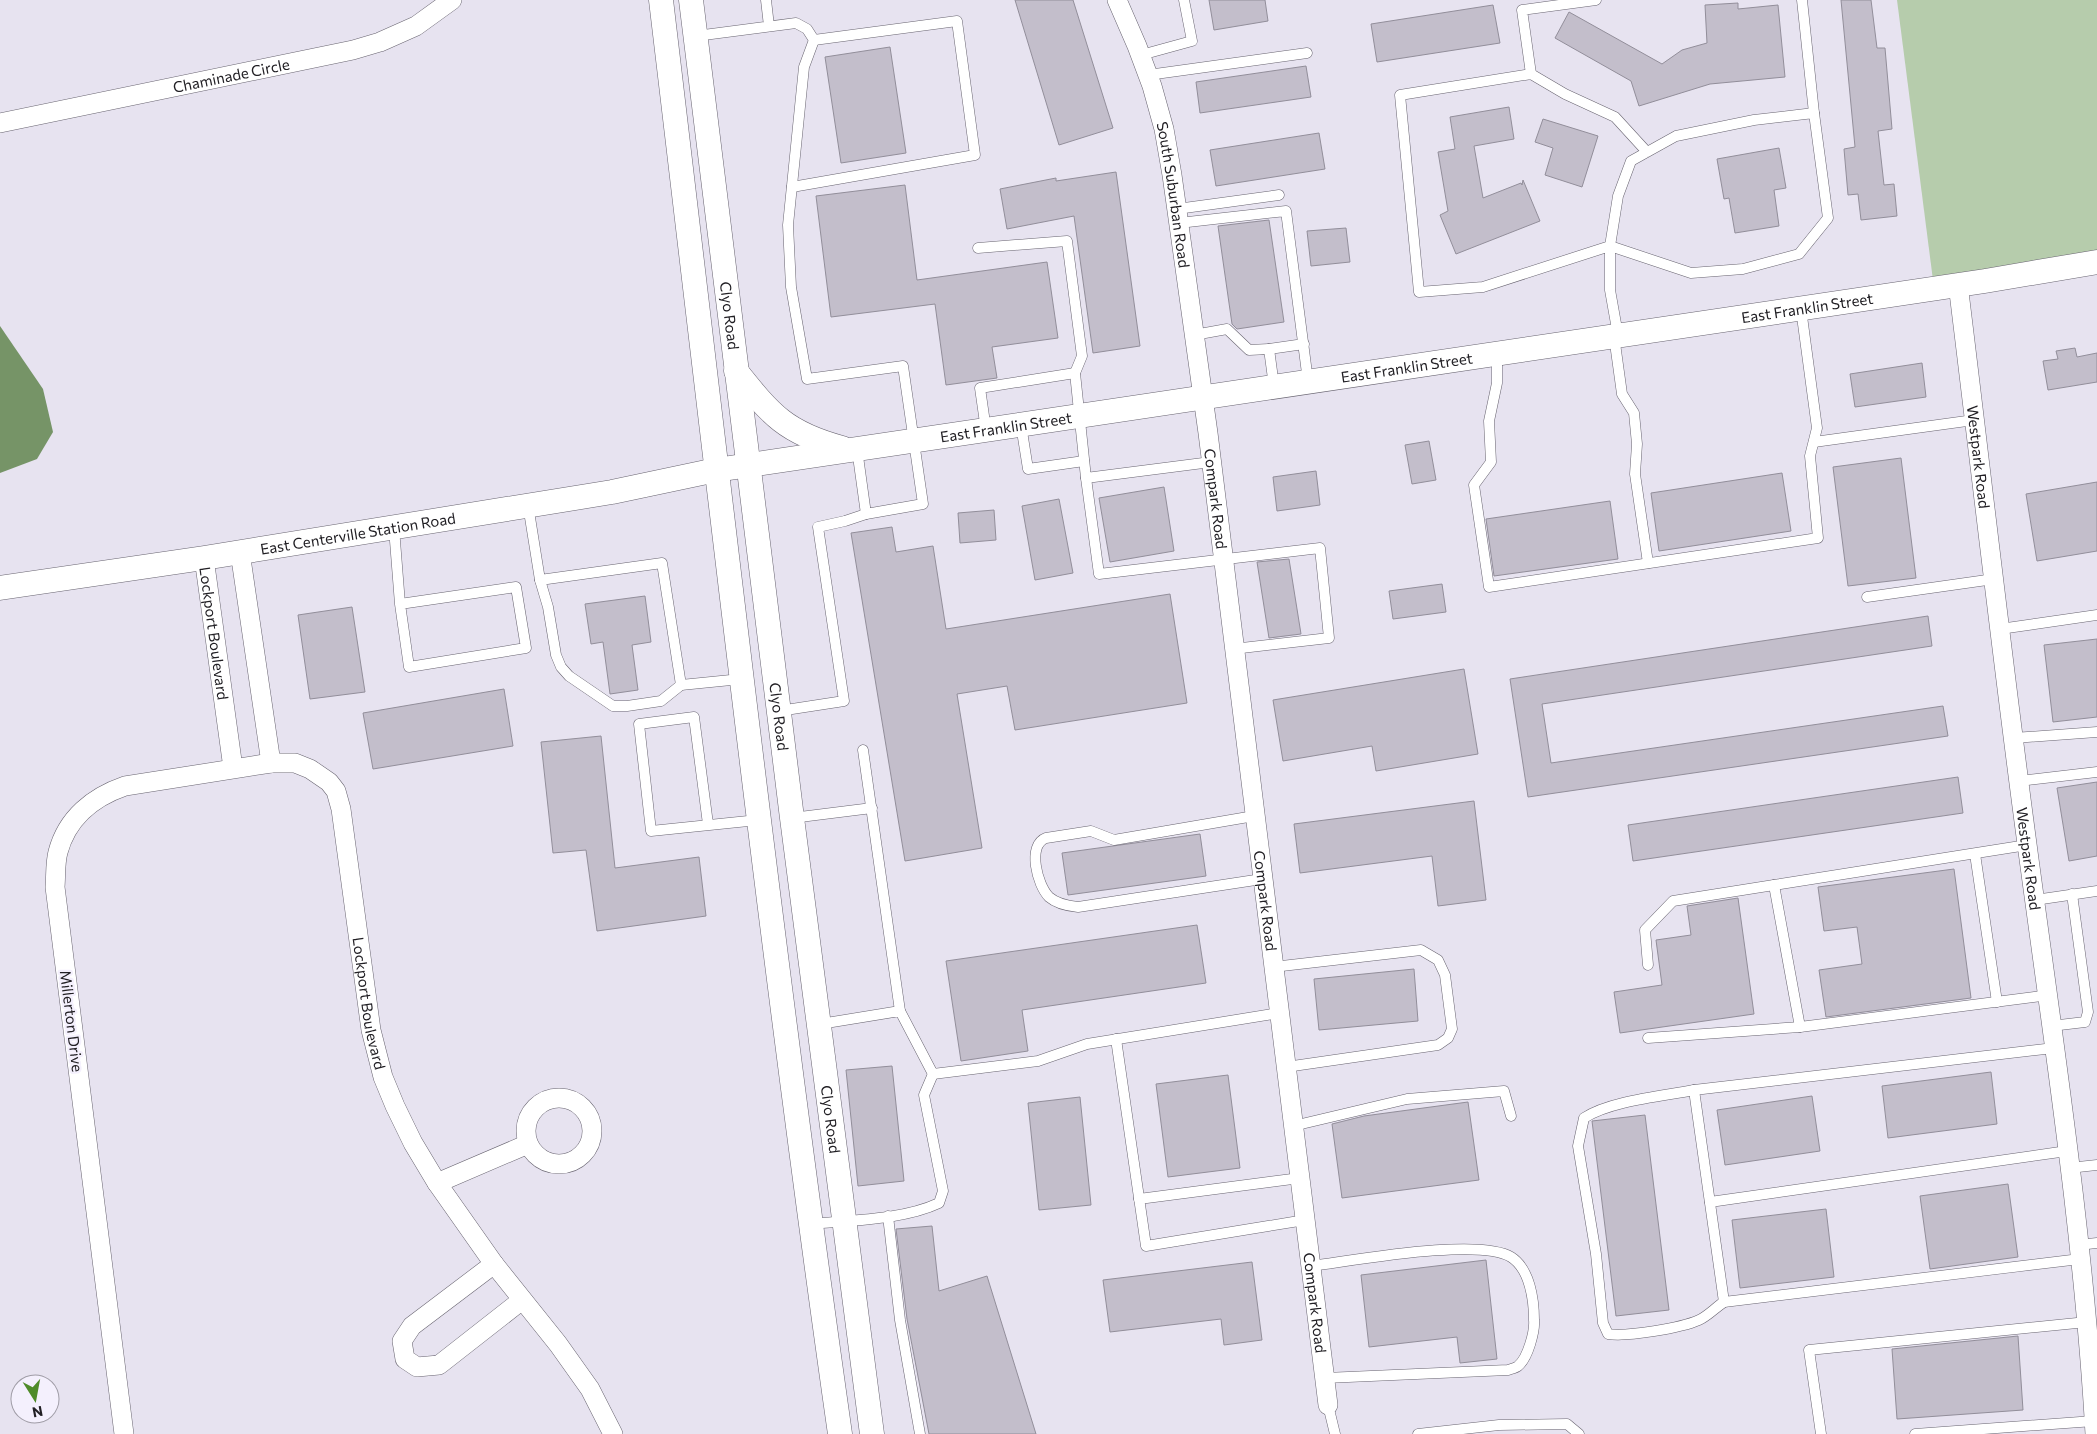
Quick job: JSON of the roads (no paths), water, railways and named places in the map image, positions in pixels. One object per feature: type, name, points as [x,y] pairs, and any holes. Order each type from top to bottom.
[{"type":"street","name":"Chaminade Circle","points":[[0,123],[353,50],[380,42],[416,26],[452,0]]},
{"type":"street","points":[[661,0],[758,820],[810,1224],[840,1434]]},
{"type":"street","name":"Clyo Road","points":[[692,0],[792,818],[872,1434]]},
{"type":"street","name":"South Suburban Road","points":[[1119,1],[1141,55],[1164,129],[1203,397]]},
{"type":"street","name":"East Franklin Street","points":[[716,470],[1616,336],[2097,262]]},
{"type":"street","name":"Westpark Road","points":[[1958,284],[2068,1160],[2085,1249],[2087,1322],[2093,1350],[2095,1387],[2094,1428]]},
{"type":"street","points":[[736,370],[765,408],[787,426],[816,441],[855,450]]},
{"type":"street","name":"Compark Road","points":[[1203,397],[1328,1405]]},
{"type":"street","name":"East Centerville Station Road","points":[[0,588],[204,558],[612,492],[716,470]]},
{"type":"street","points":[[240,552],[271,763]]},
{"type":"street","name":"Lockport Boulevard","points":[[204,558],[233,768]]},
{"type":"street","name":"Lockport Boulevard","points":[[271,763],[295,764],[310,769],[329,782],[336,791],[341,809],[371,1030],[383,1077],[413,1143],[437,1183],[494,1264],[558,1344],[590,1389],[613,1434]]},
{"type":"street","name":"Millerton Drive","points":[[124,1434],[54,887],[57,854],[63,837],[73,820],[87,805],[108,792],[124,786],[271,763]]},
{"type":"street","points":[[437,1183],[528,1144]]},
{"type":"street","points":[[494,1264],[412,1326],[402,1341],[405,1359],[418,1368],[439,1365],[522,1300]]},
{"type":"lane","points":[[766,0],[769,26]]},
{"type":"lane","points":[[1141,55],[1192,41],[1184,0]]},
{"type":"lane","points":[[1531,74],[1522,10],[1596,0]]},
{"type":"lane","points":[[1647,152],[1615,117],[1565,94],[1531,74],[1400,95],[1419,292],[1484,287],[1610,246],[1691,274],[1743,269],[1799,254],[1828,218],[1802,0]]},
{"type":"lane","points":[[792,187],[974,155],[957,21],[814,40]]},
{"type":"lane","points":[[696,36],[796,23],[808,29],[814,40],[804,67],[788,225],[791,287],[806,379],[902,366],[923,504],[866,514],[845,522],[818,527],[844,701],[779,711]]},
{"type":"lane","points":[[1148,75],[1308,53]]},
{"type":"lane","points":[[1648,563],[1635,474],[1637,444],[1634,413],[1622,394],[1610,290],[1610,246],[1618,196],[1631,161],[1676,136],[1754,120],[1814,113]]},
{"type":"lane","points":[[1178,216],[1280,195]]},
{"type":"lane","points":[[1178,216],[1286,211],[1308,381]]},
{"type":"lane","points":[[978,248],[1067,241],[1082,356],[1075,374],[1099,574],[1222,558],[1320,548],[1329,638],[1233,649]]},
{"type":"lane","points":[[1497,353],[1498,384],[1489,421],[1491,462],[1474,485],[1488,587],[1818,538],[1810,456],[1817,428],[1801,308]]},
{"type":"lane","points":[[1194,335],[1227,329],[1249,350],[1304,344]]},
{"type":"lane","points":[[1269,349],[1274,386]]},
{"type":"lane","points":[[986,430],[980,388],[1075,374]]},
{"type":"lane","points":[[1814,442],[1974,420]]},
{"type":"lane","points":[[1021,425],[1028,469],[1084,461]]},
{"type":"lane","points":[[855,450],[866,514]]},
{"type":"lane","points":[[1086,478],[1211,462]]},
{"type":"lane","points":[[528,505],[540,580],[548,607],[556,655],[561,668],[568,676],[613,706],[661,701],[681,685],[741,679]]},
{"type":"lane","points":[[394,527],[400,604],[409,667],[526,648],[516,587],[400,604]]},
{"type":"lane","points":[[540,580],[662,563],[681,685]]},
{"type":"lane","points":[[1867,597],[1994,579]]},
{"type":"lane","points":[[2000,629],[2097,615]]},
{"type":"lane","points":[[708,824],[694,717],[639,724],[651,831],[758,820]]},
{"type":"lane","points":[[2014,738],[2097,732]]},
{"type":"lane","points":[[862,750],[872,808],[900,1012],[933,1074]]},
{"type":"lane","points":[[2019,781],[2097,772]]},
{"type":"lane","points":[[792,818],[872,808]]},
{"type":"lane","points":[[1254,816],[1114,840],[1091,831],[1046,838],[1040,840],[1036,846],[1036,859],[1040,882],[1050,898],[1064,905],[1078,907],[1262,879]]},
{"type":"lane","points":[[1648,965],[1645,930],[1673,901],[2027,845]]},
{"type":"lane","points":[[1975,854],[1997,1002]]},
{"type":"lane","points":[[1774,885],[1800,1027]]},
{"type":"lane","points":[[2035,900],[2097,891]]},
{"type":"lane","points":[[2052,1026],[2085,1022],[2088,1012],[2072,894]]},
{"type":"lane","points":[[1273,967],[1421,950],[1438,960],[1445,975],[1452,1028],[1448,1038],[1438,1045],[1286,1067]]},
{"type":"lane","points":[[1648,1038],[1800,1027],[2048,995]]},
{"type":"lane","points":[[820,1024],[900,1012]]},
{"type":"lane","points":[[933,1074],[1038,1060],[1087,1044],[1279,1013]]},
{"type":"lane","points":[[1116,1039],[1146,1246],[1305,1220]]},
{"type":"lane","points":[[2054,1048],[1694,1090],[1617,1105],[1593,1112],[1584,1118],[1578,1146],[1596,1254],[1603,1323],[1608,1334],[1620,1336],[1699,1320],[1724,1302],[2085,1249]]},
{"type":"lane","points":[[810,1224],[888,1216],[928,1209],[939,1203],[943,1191],[924,1095],[933,1074]]},
{"type":"lane","points":[[1694,1090],[1724,1302]]},
{"type":"lane","points":[[1293,1126],[1407,1099],[1504,1091],[1511,1116]]},
{"type":"lane","points":[[1710,1202],[2068,1160],[2097,1165]]},
{"type":"lane","points":[[1139,1199],[1300,1178]]},
{"type":"lane","points":[[888,1216],[900,1320],[920,1434]]},
{"type":"lane","points":[[1311,1266],[1407,1254],[1481,1249],[1499,1252],[1512,1258],[1521,1269],[1529,1284],[1534,1304],[1535,1324],[1530,1347],[1519,1365],[1508,1370],[1325,1378]]},
{"type":"lane","points":[[1821,1434],[1809,1350],[2087,1322]]},
{"type":"lane","points":[[1328,1405],[1335,1434]]},
{"type":"lane","points":[[1418,1434],[1499,1425],[1567,1424],[1579,1434]]},
{"type":"lane","points":[[1499,1425],[1506,1434]]},
{"type":"lane","points":[[1914,1434],[2094,1428]]}]
